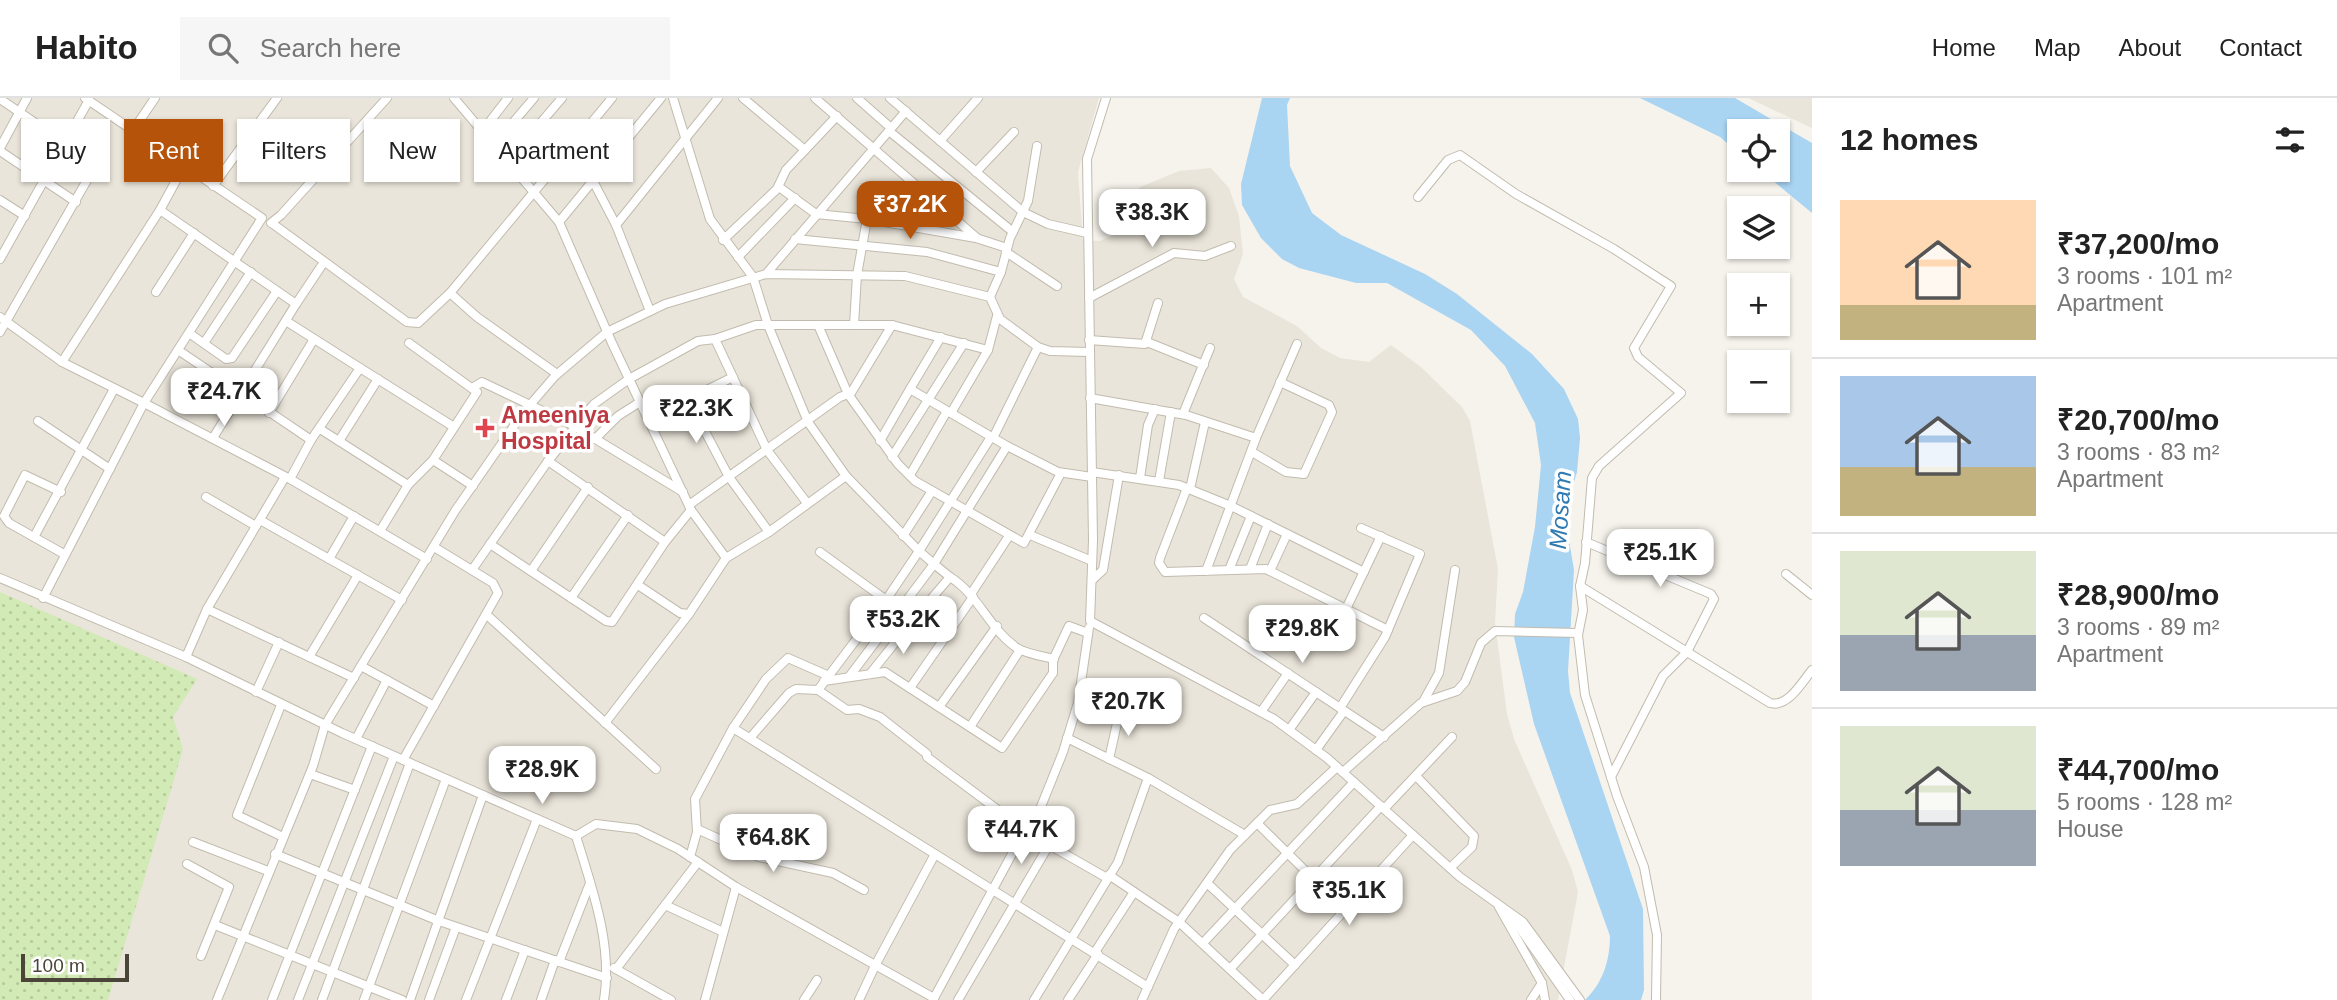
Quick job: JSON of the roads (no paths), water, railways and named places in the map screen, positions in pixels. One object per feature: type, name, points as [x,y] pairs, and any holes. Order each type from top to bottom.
[{"type":"street","points":[[21,164],[0,150],[27,98]]},
{"type":"street","points":[[141,119],[155,98]]},
{"type":"street","points":[[212,186],[277,98]]},
{"type":"street","points":[[273,224],[387,98]]},
{"type":"street","points":[[492,119],[508,98]]},
{"type":"street","points":[[516,119],[534,98]]},
{"type":"street","points":[[544,119],[562,98]]},
{"type":"street","points":[[206,182],[273,224],[407,322],[418,323],[450,293],[535,194],[612,98]]},
{"type":"street","points":[[633,132],[661,98]]},
{"type":"street","points":[[673,98],[710,219],[753,277],[768,325],[807,422],[846,476],[903,536],[972,596],[1020,650],[1054,659]]},
{"type":"street","points":[[616,225],[718,98]]},
{"type":"street","points":[[743,98],[805,150]]},
{"type":"street","points":[[815,98],[876,147],[978,239]]},
{"type":"street","points":[[857,98],[890,130],[1013,232]]},
{"type":"street","points":[[890,98],[1023,212],[1048,224],[1087,233]]},
{"type":"street","points":[[940,141],[978,98]]},
{"type":"street","points":[[576,836],[596,824],[637,830],[694,859],[736,887],[933,999],[992,888],[1028,832],[1067,738],[1078,704],[1090,621],[1093,561],[1087,159],[1106,98]]},
{"type":"street","points":[[0,99],[28,119]]},
{"type":"street","points":[[77,119],[87,99],[124,123]]},
{"type":"street","points":[[456,99],[474,123]]},
{"type":"street","points":[[766,274],[906,111]]},
{"type":"street","points":[[723,240],[779,187],[783,174],[836,116]]},
{"type":"street","points":[[976,172],[1014,132]]},
{"type":"street","points":[[1037,146],[1030,197],[1013,232],[990,297],[997,316],[1038,347],[1050,351],[1089,352]]},
{"type":"street","points":[[1418,197],[1448,160],[1460,155],[1516,194],[1614,249],[1671,286],[1634,348],[1638,357],[1681,393],[1596,470],[1591,483],[1580,586],[1583,610],[1575,633],[1585,695],[1644,867],[1657,935],[1656,1000]]},
{"type":"street","points":[[0,259],[45,182]]},
{"type":"street","points":[[47,182],[76,202]]},
{"type":"street","points":[[0,332],[3,319],[88,182]]},
{"type":"street","points":[[62,362],[175,182]]},
{"type":"street","points":[[524,182],[559,222],[639,402],[690,508],[726,558]]},
{"type":"street","points":[[559,222],[592,182]]},
{"type":"street","points":[[594,182],[616,225],[650,311]]},
{"type":"street","points":[[779,187],[816,214],[867,219],[978,239],[1007,250],[1057,286]]},
{"type":"street","points":[[738,257],[795,198]]},
{"type":"street","points":[[0,200],[25,216]]},
{"type":"street","points":[[160,210],[296,304]]},
{"type":"street","points":[[43,598],[144,403],[262,218]]},
{"type":"street","points":[[854,325],[857,275],[867,219]]},
{"type":"street","points":[[156,292],[194,233]]},
{"type":"street","points":[[795,239],[862,243],[932,253],[1001,272]]},
{"type":"street","points":[[1089,299],[1174,253],[1200,257],[1231,246]]},
{"type":"street","points":[[214,438],[239,393],[324,262]]},
{"type":"street","points":[[204,343],[251,272]]},
{"type":"street","points":[[217,1000],[310,774],[326,725],[473,486],[531,404],[557,374],[607,332],[650,311],[766,274],[905,276],[990,297]]},
{"type":"street","points":[[189,333],[226,359],[232,358],[277,291]]},
{"type":"street","points":[[450,293],[477,317],[557,374]]},
{"type":"street","points":[[1089,340],[1143,345],[1147,342],[1158,303]]},
{"type":"street","points":[[910,475],[988,350],[997,316]]},
{"type":"street","points":[[3,319],[62,362],[214,438],[427,559]]},
{"type":"street","points":[[286,321],[454,427]]},
{"type":"street","points":[[472,570],[548,461],[594,404],[629,379],[698,341],[768,325],[892,325],[988,350]]},
{"type":"street","points":[[818,325],[848,394],[880,441],[910,475],[932,491],[1024,543],[1061,473]]},
{"type":"street","points":[[490,544],[606,621],[612,622],[690,508],[729,477],[848,394],[892,331],[892,325]]},
{"type":"street","points":[[880,441],[941,337]]},
{"type":"street","points":[[269,413],[314,339]]},
{"type":"street","points":[[715,339],[767,450],[807,503]]},
{"type":"street","points":[[1147,342],[1204,365]]},
{"type":"street","points":[[380,531],[408,485],[433,460],[477,392],[409,343]]},
{"type":"street","points":[[892,457],[930,401],[964,343]]},
{"type":"street","points":[[1206,571],[1233,507],[1256,438],[1297,344]]},
{"type":"street","points":[[818,690],[886,600],[951,502],[992,438],[1038,347]]},
{"type":"street","points":[[1183,414],[1210,348]]},
{"type":"street","points":[[178,350],[311,440]]},
{"type":"street","points":[[186,657],[207,609],[258,523],[360,368]]},
{"type":"street","points":[[648,419],[733,377]]},
{"type":"street","points":[[339,441],[378,379]]},
{"type":"street","points":[[472,388],[482,382],[531,404],[574,426],[683,492]]},
{"type":"street","points":[[1252,452],[1286,472],[1304,474],[1332,412],[1329,405],[1280,382]]},
{"type":"street","points":[[34,537],[61,492],[114,389]]},
{"type":"street","points":[[910,389],[992,438],[1061,473],[1119,475],[1188,489],[1233,507],[1364,572]]},
{"type":"street","points":[[1090,398],[1183,414],[1256,438]]},
{"type":"street","points":[[688,399],[729,477],[769,532]]},
{"type":"street","points":[[595,439],[614,420],[639,402]]},
{"type":"street","points":[[1140,478],[1149,425],[1155,409]]},
{"type":"street","points":[[1159,481],[1171,412]]},
{"type":"street","points":[[38,421],[110,469]]},
{"type":"street","points":[[1205,422],[1188,489],[1159,563],[1165,572],[1250,569],[1270,571],[1388,630]]},
{"type":"street","points":[[320,429],[408,485]]},
{"type":"street","points":[[849,677],[934,564],[1007,446]]},
{"type":"street","points":[[433,460],[473,486]]},
{"type":"street","points":[[548,461],[665,541]]},
{"type":"street","points":[[61,492],[28,475],[22,479],[4,516],[9,523],[64,554]]},
{"type":"street","points":[[1092,580],[1103,570],[1119,475]]},
{"type":"street","points":[[605,723],[689,614],[726,558],[769,532],[846,476]]},
{"type":"street","points":[[531,571],[588,487]]},
{"type":"street","points":[[903,536],[932,491]]},
{"type":"street","points":[[206,497],[329,559],[402,600]]},
{"type":"street","points":[[571,597],[628,515]]},
{"type":"street","points":[[329,559],[354,516]]},
{"type":"street","points":[[1229,570],[1251,516]]},
{"type":"street","points":[[1250,569],[1268,524]]},
{"type":"street","points":[[1316,750],[1388,630],[1420,553],[1361,528]]},
{"type":"street","points":[[1270,571],[1287,534]]},
{"type":"street","points":[[1030,535],[1093,561]]},
{"type":"street","points":[[910,688],[1009,536]]},
{"type":"street","points":[[1346,609],[1381,536]]},
{"type":"street","points":[[1586,542],[1713,597],[1714,602],[1687,652],[1666,671],[1611,777]]},
{"type":"street","points":[[322,1000],[364,893],[407,761],[434,706],[496,600],[498,587],[434,547]]},
{"type":"street","points":[[820,552],[914,620]]},
{"type":"street","points":[[1142,1000],[1179,922],[1245,835],[1270,810],[1297,804],[1384,737],[1422,703],[1439,673],[1455,570]]},
{"type":"street","points":[[1786,574],[1812,595]]},
{"type":"street","points":[[309,657],[358,575]]},
{"type":"street","points":[[870,674],[950,577]]},
{"type":"street","points":[[0,578],[186,657],[281,705],[576,836],[590,883],[606,964],[604,1000]]},
{"type":"street","points":[[638,585],[680,613],[689,614]]},
{"type":"street","points":[[1580,586],[1776,705],[1785,701],[1812,670]]},
{"type":"street","points":[[207,609],[354,678]]},
{"type":"street","points":[[487,615],[656,769]]},
{"type":"street","points":[[1204,618],[1384,737]]},
{"type":"street","points":[[1090,621],[1261,712],[1316,750],[1450,868],[1523,922],[1580,1000]]},
{"type":"street","points":[[939,707],[997,626]]},
{"type":"street","points":[[616,970],[665,905],[694,859],[695,799],[733,728],[766,678],[788,658],[826,678],[885,671],[1002,748],[1053,673],[1054,659],[1069,626],[1088,633]]},
{"type":"street","points":[[1422,703],[1457,691],[1465,682],[1480,643],[1499,629],[1575,633]]},
{"type":"street","points":[[256,692],[279,642]]},
{"type":"street","points":[[970,727],[1020,650]]},
{"type":"street","points":[[361,666],[434,706]]},
{"type":"street","points":[[1261,712],[1288,673]]},
{"type":"street","points":[[356,739],[387,680]]},
{"type":"street","points":[[750,738],[789,693],[796,689],[818,690],[847,710],[859,709],[880,717],[928,754],[927,757],[1028,832],[1134,892],[1179,922],[1263,1000],[1413,835]]},
{"type":"street","points":[[1290,730],[1316,692]]},
{"type":"street","points":[[281,705],[236,815],[283,836]]},
{"type":"street","points":[[1109,759],[1120,710]]},
{"type":"street","points":[[733,728],[1148,987]]},
{"type":"street","points":[[1230,969],[1452,737]]},
{"type":"street","points":[[1067,738],[1148,778],[1245,835]]},
{"type":"street","points":[[272,1000],[372,746]]},
{"type":"street","points":[[298,1000],[394,756]]},
{"type":"street","points":[[310,774],[355,790]]},
{"type":"street","points":[[1416,776],[1474,836],[1472,847],[1450,868]]},
{"type":"street","points":[[1034,1000],[1118,862],[1148,778]]},
{"type":"street","points":[[364,1000],[401,907],[446,779]]},
{"type":"street","points":[[1203,943],[1354,782]]},
{"type":"street","points":[[410,1000],[483,795]]},
{"type":"street","points":[[466,1000],[537,819]]},
{"type":"street","points":[[1257,823],[1345,910]]},
{"type":"street","points":[[696,829],[759,856],[838,875],[864,890]]},
{"type":"street","points":[[192,842],[268,871]]},
{"type":"street","points":[[958,1000],[1049,845]]},
{"type":"street","points":[[275,854],[401,907],[607,978]]},
{"type":"street","points":[[859,1000],[935,855]]},
{"type":"street","points":[[187,864],[228,884],[229,889],[201,956]]},
{"type":"street","points":[[541,1000],[590,883]]},
{"type":"street","points":[[1207,883],[1295,965]]},
{"type":"street","points":[[705,1000],[736,887]]},
{"type":"street","points":[[1068,1000],[1134,892]]},
{"type":"street","points":[[1497,903],[1542,983],[1545,1000]]},
{"type":"street","points":[[665,905],[722,931]]},
{"type":"street","points":[[1509,912],[1570,1000]]},
{"type":"street","points":[[215,925],[402,1000]]},
{"type":"street","points":[[429,1000],[456,927]]},
{"type":"street","points":[[506,1000],[525,950]]},
{"type":"street","points":[[606,964],[671,1000]]},
{"type":"street","points":[[804,1000],[817,980]]},
{"type":"street","points":[[1531,1000],[1542,983]]},
{"type":"water","name":"Mosam","points":[[1262,98],[1290,98],[1287,105],[1290,166],[1312,213],[1341,235],[1425,274],[1457,294],[1532,354],[1564,389],[1578,419],[1580,438],[1577,472],[1566,507],[1574,570],[1568,671],[1570,693],[1643,909],[1644,990],[1641,1000],[1585,1000],[1604,971],[1610,936],[1534,724],[1514,637],[1515,614],[1523,592],[1535,527],[1541,465],[1535,423],[1505,366],[1471,330],[1387,283],[1356,283],[1299,268],[1282,259],[1261,238],[1242,205],[1241,184]]},
{"type":"water","points":[[1640,98],[1735,98],[1771,119],[1727,119],[1727,143]]},
{"type":"water","points":[[1790,130],[1812,143],[1812,213],[1775,182],[1790,182]]},
{"type":"place","name":"Ameeniya Hospital","points":[[485,428]]}]
